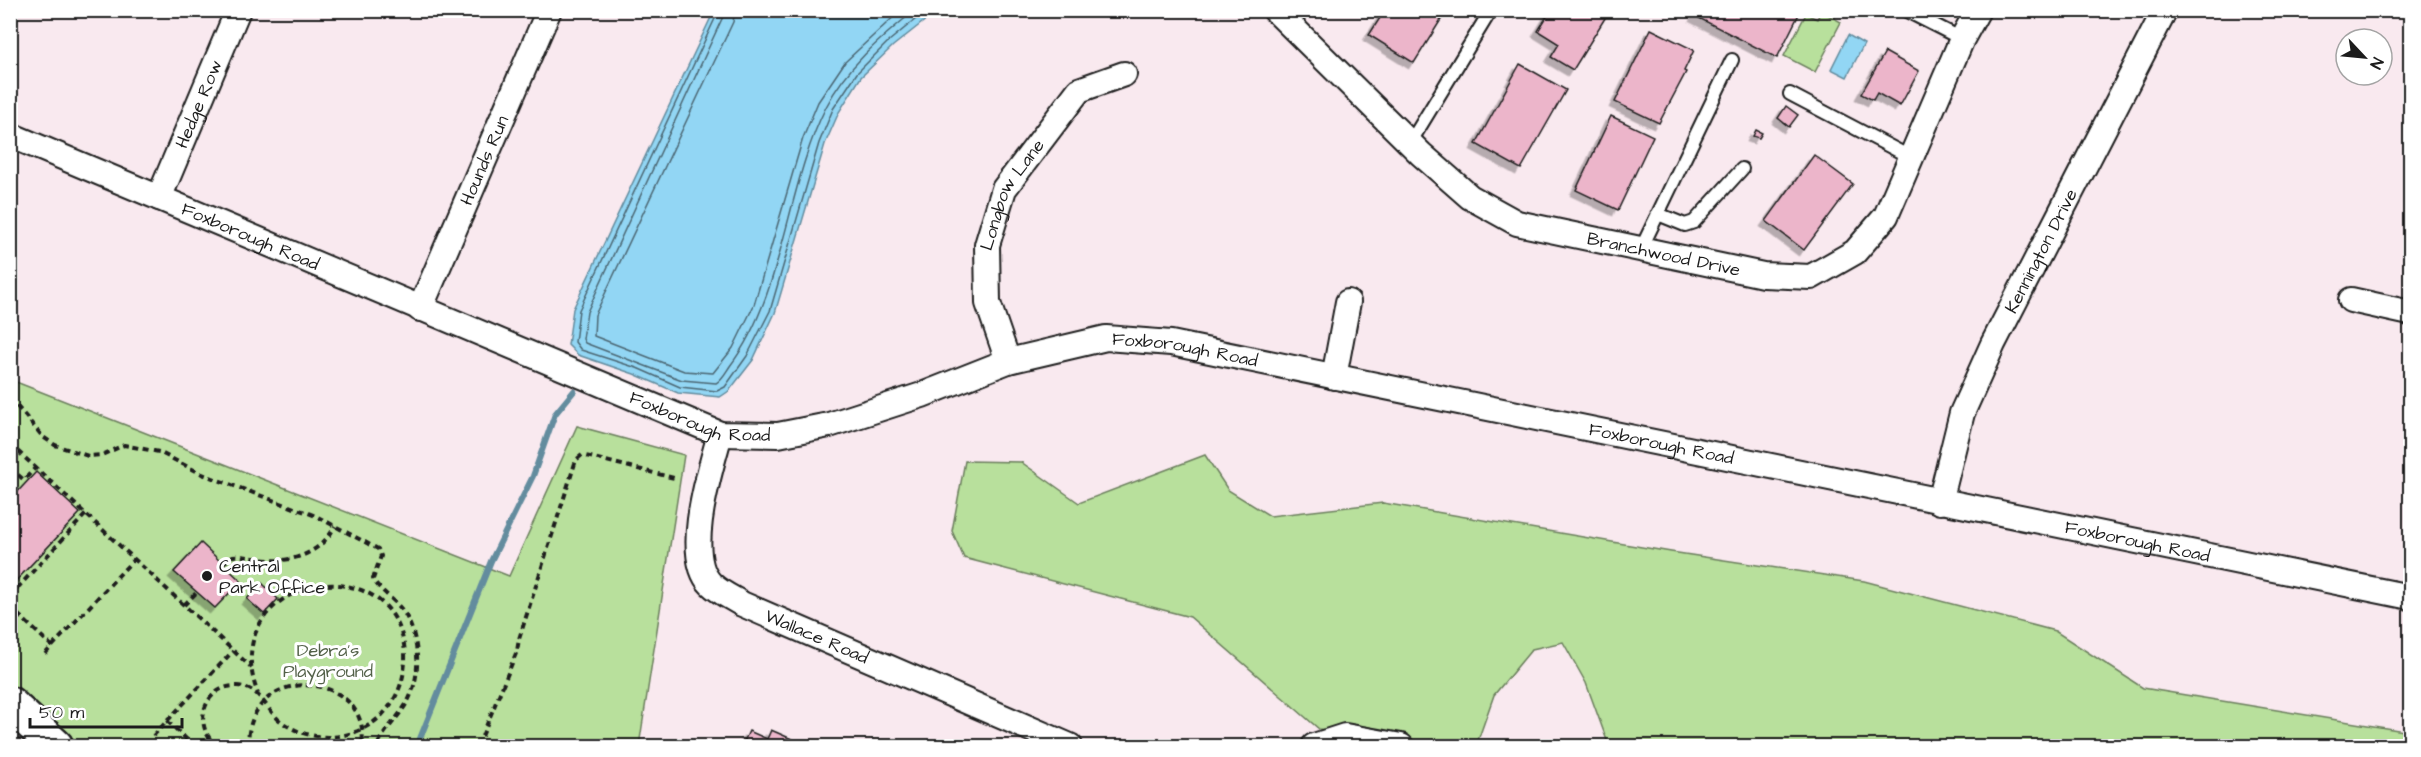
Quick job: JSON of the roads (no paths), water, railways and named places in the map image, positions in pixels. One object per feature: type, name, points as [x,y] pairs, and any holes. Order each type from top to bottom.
[{"type":"street","name":"Hedge Row","points":[[159,198],[238,10]]},
{"type":"street","name":"Hounds Run","points":[[420,309],[549,10]]},
{"type":"street","name":"Branchwood Drive","points":[[1275,10],[1410,143],[1470,197],[1517,223],[1763,275],[1811,277],[1855,252],[1886,216],[1962,39],[1978,10]]},
{"type":"street","name":"Kennington Drive","points":[[1940,502],[1962,413],[1993,344],[2165,10]]},
{"type":"street","name":"Longbow Lane","points":[[1008,361],[988,303],[987,245],[1004,189],[1079,90],[1124,74]]},
{"type":"street","name":"Foxborough Road","points":[[10,135],[720,434],[778,435],[829,425],[922,395],[1008,361],[1106,338],[1171,343],[2410,597]]},
{"type":"street","points":[[2351,300],[2410,313]]},
{"type":"street","points":[[1334,377],[1348,302]]},
{"type":"street","name":"Wallace Road","points":[[720,434],[700,513],[698,556],[709,583],[742,604],[1070,747]]},
{"type":"street","points":[[10,704],[56,747]]},
{"type":"street","points":[[1314,747],[1345,736],[1401,747]]},
{"type":"lane","points":[[1410,143],[1491,10]]},
{"type":"lane","points":[[1905,10],[1962,39]]},
{"type":"lane","points":[[1641,249],[1732,60]]},
{"type":"lane","points":[[1790,94],[1910,157]]},
{"type":"lane","points":[[1658,214],[1684,225],[1694,222],[1742,169]]},
{"type":"water","points":[[714,11],[937,11],[893,46],[861,77],[839,112],[825,144],[775,313],[753,360],[729,391],[720,397],[678,393],[634,374],[578,355],[568,345],[573,309]]},
{"type":"water","points":[[1848,35],[1864,44],[1847,77],[1831,69]]},
{"type":"waterway","points":[[417,746],[491,561],[533,476],[555,414],[574,391]]},
{"type":"place","name":"Central Park Office","points":[[207,576]]},
{"type":"park label","name":"Debra's Playground","points":[[328,660]]}]
